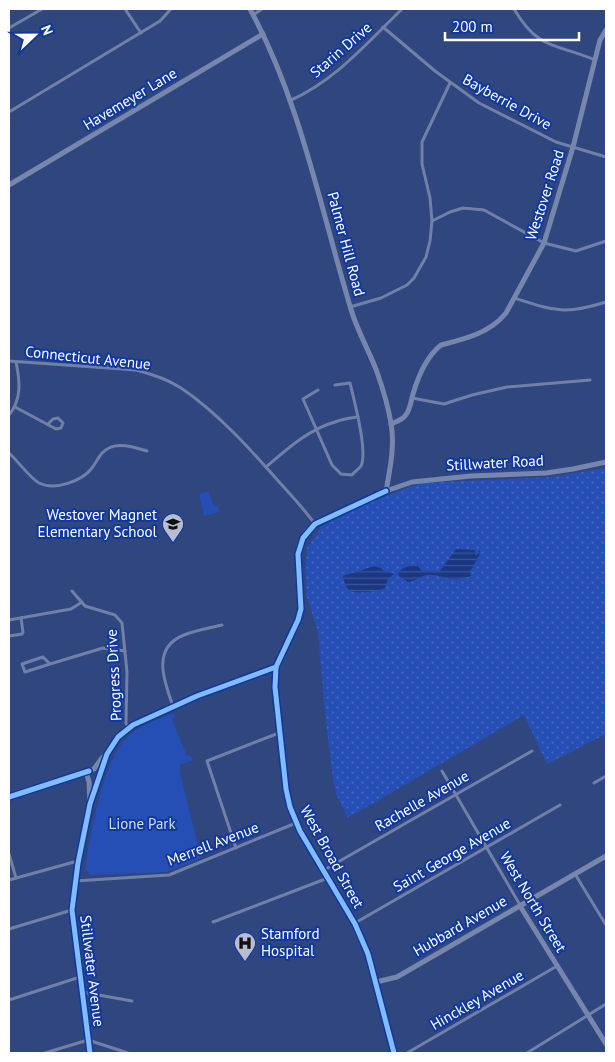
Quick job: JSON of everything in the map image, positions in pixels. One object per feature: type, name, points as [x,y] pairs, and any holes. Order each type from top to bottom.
[{"type":"main road","name":"Palmer Hill Road","points":[[250,9],[263,34],[289,101],[320,196],[350,307],[382,385],[391,424],[392,457],[386,491]]},
{"type":"main road","name":"Westover Road","points":[[391,424],[404,417],[425,365],[435,350],[441,346],[489,330],[502,318],[514,298],[544,243],[573,147],[600,40],[606,30]]},
{"type":"main road","name":"Havemeyer Lane","points":[[9,185],[263,34]]},
{"type":"main road","name":"Stillwater Road","points":[[386,491],[407,484],[435,479],[546,473],[606,462]]},
{"type":"main road","points":[[74,777],[97,782],[107,754],[118,737],[128,729],[173,706],[276,667],[298,620],[301,609],[298,576],[299,546],[308,530],[315,524],[386,491]]},
{"type":"main road","name":"West Broad Street","points":[[276,667],[275,687],[287,798],[296,823],[355,924],[368,954],[394,1053]]},
{"type":"main road","points":[[88,780],[86,775],[107,754]]},
{"type":"main road","points":[[9,797],[91,770],[100,773]]},
{"type":"main road","name":"Stillwater Avenue","points":[[88,780],[90,804]]},
{"type":"main road","name":"Stillwater Avenue","points":[[90,1053],[72,910],[78,863],[90,804],[97,782]]},
{"type":"main road","name":"Hubbard Avenue","points":[[376,982],[398,978],[606,856]]},
{"type":"main road","name":"West North Street","points":[[520,906],[606,1044]]},
{"type":"street","points":[[9,28],[42,9]]},
{"type":"street","points":[[125,9],[141,33]]},
{"type":"street","points":[[9,112],[160,21],[171,9]]},
{"type":"street","points":[[254,16],[262,9]]},
{"type":"street","name":"Starin Drive","points":[[289,101],[307,93],[340,70],[402,9]]},
{"type":"street","points":[[514,9],[527,28],[544,43],[595,60]]},
{"type":"street","name":"Bayberrie Drive","points":[[383,28],[450,83],[501,115],[556,142],[606,157]]},
{"type":"street","points":[[350,307],[381,298],[408,285],[426,257],[432,221],[430,198],[422,164],[422,142],[450,83]]},
{"type":"street","points":[[432,221],[463,208],[484,210],[544,243],[576,250],[606,242]]},
{"type":"street","points":[[514,298],[549,309],[570,311],[582,310],[606,302]]},
{"type":"street","name":"Connecticut Avenue","points":[[9,361],[136,370],[161,377],[181,388],[244,443],[315,524]]},
{"type":"street","points":[[9,415],[15,407],[19,393],[16,362]]},
{"type":"street","points":[[412,398],[444,404],[507,387],[590,380]]},
{"type":"street","points":[[318,390],[303,399],[332,465],[341,474],[352,474],[361,467],[363,453],[358,417],[350,383],[335,385]]},
{"type":"street","points":[[15,407],[48,424],[58,429],[63,426],[63,423],[58,418],[53,419],[48,424]]},
{"type":"street","points":[[266,467],[296,443],[317,430],[334,422],[358,417]]},
{"type":"street","points":[[9,453],[34,480],[52,486],[73,482],[85,474],[92,468],[102,452],[111,446],[122,446],[147,451]]},
{"type":"street","name":"Progress Drive","points":[[72,591],[88,608],[112,614],[121,620],[127,672],[126,723],[128,729]]},
{"type":"street","points":[[9,620],[71,608],[82,602]]},
{"type":"street","points":[[9,636],[22,634],[21,618]]},
{"type":"street","points":[[173,706],[166,687],[163,670],[162,660],[165,651],[172,641],[184,635],[222,625]]},
{"type":"street","points":[[50,664],[43,657],[22,664],[25,672],[103,648],[125,651]]},
{"type":"street","points":[[236,848],[207,760],[280,733]]},
{"type":"street","name":"Rachelle Avenue","points":[[324,871],[532,751]]},
{"type":"street","name":"West North Street","points":[[442,771],[520,906]]},
{"type":"street","points":[[594,783],[606,776]]},
{"type":"street","name":"Saint George Avenue","points":[[355,924],[560,805]]},
{"type":"street","name":"Merrell Avenue","points":[[75,881],[169,875],[296,823]]},
{"type":"street","points":[[9,854],[16,878]]},
{"type":"street","points":[[9,880],[74,862],[78,863]]},
{"type":"street","points":[[575,874],[606,925]]},
{"type":"street","points":[[213,922],[328,878]]},
{"type":"street","points":[[9,929],[72,910]]},
{"type":"street","name":"Hinckley Avenue","points":[[407,1053],[557,966]]},
{"type":"street","points":[[9,1000],[80,977]]},
{"type":"street","points":[[82,992],[132,1001]]},
{"type":"street","points":[[527,1053],[606,1004]]},
{"type":"street","points":[[45,1053],[88,1040],[128,1053]]},
{"type":"green space","points":[[606,468],[606,734],[547,764],[524,715],[348,818],[336,794],[333,779],[318,632],[306,594],[305,569],[307,548],[322,526],[375,500],[422,483],[551,477]]},
{"type":"green space","points":[[209,491],[212,503],[218,507],[219,512],[204,516],[199,494]]},
{"type":"green space","name":"Lione Park","points":[[174,713],[175,717],[172,719],[187,756],[190,755],[193,760],[180,765],[180,772],[201,858],[166,872],[91,875],[85,869],[91,836],[100,796],[113,758],[122,743],[132,733],[147,724]]},
{"type":"shaded area","points":[[456,549],[475,550],[476,556],[480,550],[480,554],[470,572],[471,576],[454,579],[429,575],[408,582],[398,575],[399,572],[408,566],[417,565],[422,571],[440,571]]},
{"type":"shaded area","points":[[374,566],[381,568],[385,572],[393,573],[388,579],[385,588],[361,592],[348,589],[343,576]]},
{"type":"cycle path","points":[[386,491],[315,524],[303,538],[298,554],[301,609],[298,620],[276,667],[275,687],[286,789],[290,807],[300,831],[355,924],[368,954],[394,1053]]},
{"type":"cycle path","points":[[90,1053],[72,910],[78,863],[90,804],[107,754],[118,737],[133,725],[197,696],[276,667]]},
{"type":"cycle path","points":[[9,797],[89,771]]},
{"type":"place","name":"Westover Magnet Elementary School","points":[[173,543]]},
{"type":"place","name":"Stamford Hospital","points":[[245,962]]}]
